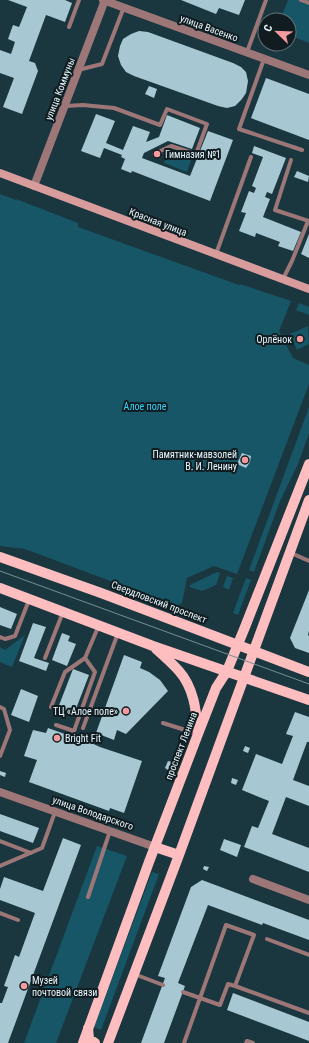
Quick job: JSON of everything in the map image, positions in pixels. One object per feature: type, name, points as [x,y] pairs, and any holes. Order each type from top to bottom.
[{"type":"main road","name":"Красная улица","points":[[0,173],[308,288]]},
{"type":"main road","name":"проспект Ленина","points":[[83,1043],[198,734],[216,688],[227,671],[309,464]]},
{"type":"main road","points":[[107,1041],[179,855],[244,677],[252,651],[309,500]]},
{"type":"main road","name":"Свердловский проспект","points":[[0,557],[101,593],[309,672]]},
{"type":"main road","points":[[0,588],[153,646],[309,700]]},
{"type":"main road","points":[[153,646],[179,670],[186,680],[196,709],[198,734]]},
{"type":"main road","name":"улица Володарского","points":[[155,847],[179,855]]},
{"type":"main road","points":[[88,1028],[87,1031],[89,1038],[95,1043]]},
{"type":"street","name":"улица Васенко","points":[[104,0],[309,75]]},
{"type":"street","name":"улица Коммуны","points":[[34,186],[104,0]]},
{"type":"street","name":"улица Володарского","points":[[0,792],[155,847]]},
{"type":"street","points":[[253,879],[309,900]]},
{"type":"lane","points":[[69,27],[79,0]]},
{"type":"lane","points":[[247,52],[266,0]]},
{"type":"lane","points":[[301,0],[309,3]]},
{"type":"lane","points":[[78,70],[102,64],[124,7]]},
{"type":"lane","points":[[264,58],[239,129],[302,150]]},
{"type":"lane","points":[[64,106],[84,105],[114,108],[160,125],[167,109],[207,124],[196,154],[171,146],[154,154]]},
{"type":"lane","points":[[216,254],[252,158]]},
{"type":"lane","points":[[283,279],[308,221],[275,210],[292,160]]},
{"type":"lane","points":[[289,553],[309,561]]},
{"type":"lane","points":[[0,637],[5,639],[15,636],[29,600]]},
{"type":"lane","points":[[45,658],[63,612]]},
{"type":"lane","points":[[51,707],[65,672],[85,658],[98,625]]},
{"type":"lane","points":[[83,728],[118,633]]},
{"type":"lane","points":[[56,725],[74,731],[96,672],[85,658]]},
{"type":"lane","points":[[0,708],[4,709],[10,730],[0,756]]},
{"type":"lane","points":[[163,723],[198,734]]},
{"type":"lane","points":[[0,866],[42,848],[55,812]]},
{"type":"lane","points":[[88,896],[110,831]]},
{"type":"lane","points":[[0,841],[31,853]]},
{"type":"lane","points":[[0,914],[18,920]]},
{"type":"lane","points":[[184,1043],[226,925],[254,935],[235,986]]},
{"type":"lane","points":[[267,939],[309,955]]},
{"type":"lane","points":[[134,974],[163,985]]},
{"type":"lane","points":[[183,992],[220,1005],[228,984],[309,1013]]},
{"type":"lane","points":[[246,1043],[247,1041],[253,1043]]},
{"type":"green space","points":[[288,0],[309,0],[309,43],[297,38],[297,12],[283,12]]},
{"type":"green space","points":[[169,151],[191,160],[187,172],[164,163]]},
{"type":"green space","name":"Алое поле","points":[[0,194],[78,223],[78,227],[239,285],[240,284],[291,301],[279,331],[293,358],[309,365],[309,384],[237,574],[214,566],[187,578],[182,603],[177,606],[25,549],[0,546]]},
{"type":"green space","points":[[299,303],[309,307],[309,315],[296,310]]},
{"type":"green space","points":[[308,326],[309,344],[297,350],[290,334]]},
{"type":"green space","points":[[309,407],[309,433],[298,464],[280,501],[254,572],[249,570]]},
{"type":"green space","points":[[217,572],[220,573],[216,585],[202,591],[190,587],[190,585]]},
{"type":"green space","points":[[227,576],[233,578],[229,590],[223,587]]},
{"type":"green space","points":[[246,578],[251,580],[238,615],[233,613]]},
{"type":"green space","points":[[25,635],[12,667],[0,662],[0,647],[5,650]]},
{"type":"green space","points":[[97,846],[127,856],[56,1043],[24,1043]]},
{"type":"green space","points":[[152,872],[159,874],[101,1030],[94,1027]]},
{"type":"building","points":[[8,0],[65,0],[72,3],[65,22],[46,15],[29,61],[35,63],[38,71],[22,114],[3,107],[14,78],[0,73],[0,50],[11,54],[15,42],[8,39],[13,25],[19,27],[27,7]]},
{"type":"building","points":[[181,0],[245,0],[239,15],[219,8],[216,14]]},
{"type":"building","points":[[139,31],[148,32],[241,67],[246,72],[248,81],[246,93],[235,106],[227,108],[126,72],[121,65],[118,56],[120,46],[123,39]]},
{"type":"building","points":[[266,78],[309,94],[309,140],[251,118]]},
{"type":"building","points":[[149,86],[157,89],[154,98],[145,94]]},
{"type":"building","points":[[96,114],[115,121],[106,143],[123,150],[133,126],[150,132],[146,142],[159,137],[167,115],[200,128],[192,149],[168,141],[144,153],[142,158],[190,176],[208,131],[233,140],[210,201],[132,171],[131,173],[121,169],[125,159],[121,157],[122,155],[104,148],[100,158],[81,151]]},
{"type":"building","points":[[254,146],[286,158],[272,194],[267,192],[265,197],[270,199],[263,217],[301,232],[293,251],[278,246],[280,242],[256,233],[255,237],[239,231],[246,213],[241,212],[249,191],[254,193],[256,188],[252,186],[263,157],[252,153]]},
{"type":"building","points":[[297,171],[309,176],[308,182],[294,177]]},
{"type":"building","points":[[309,234],[309,258],[301,254]]},
{"type":"building","name":"Памятник-мавзолей В. И. Ленину","points":[[242,453],[251,456],[250,462],[246,468],[237,464]]},
{"type":"building","points":[[309,590],[309,653],[295,648],[290,638]]},
{"type":"building","points":[[0,607],[17,614],[11,629],[0,625]]},
{"type":"building","points":[[33,623],[46,627],[34,658],[49,663],[46,671],[19,661]]},
{"type":"building","points":[[62,633],[70,636],[68,641],[76,644],[67,666],[52,660]]},
{"type":"building","name":"ТЦ «Алое поле»","points":[[124,655],[142,662],[140,668],[149,672],[160,680],[168,691],[126,734],[117,730],[114,740],[96,733]]},
{"type":"building","points":[[73,669],[89,675],[74,714],[58,708]]},
{"type":"building","points":[[21,689],[38,696],[29,722],[11,715]]},
{"type":"building","points":[[295,712],[309,717],[309,742],[307,742],[293,780],[309,786],[309,806],[286,797],[272,834],[309,848],[309,872],[244,847],[252,826],[258,828],[269,801],[242,790],[256,754],[282,764],[293,736],[286,734]]},
{"type":"building","points":[[48,728],[76,738],[76,736],[100,747],[142,761],[124,813],[110,808],[109,811],[29,782],[37,760],[24,756],[33,730],[46,733]]},
{"type":"building","points":[[245,746],[250,748],[248,753],[243,751]]},
{"type":"building","points":[[168,761],[172,762],[168,770],[165,768]]},
{"type":"building","points":[[0,771],[6,773],[5,777],[0,775]]},
{"type":"building","points":[[232,778],[238,780],[236,785],[231,783]]},
{"type":"building","points":[[0,814],[39,828],[33,843],[0,831]]},
{"type":"building","points":[[63,838],[81,845],[8,1043],[0,1043],[0,1003],[2,1003],[8,987],[4,986],[15,955],[19,957],[35,913],[0,900],[0,889],[4,877],[43,891]]},
{"type":"building","points":[[224,839],[241,845],[237,857],[220,850]]},
{"type":"building","points":[[204,866],[209,867],[207,871],[203,869]]},
{"type":"building","points":[[202,880],[309,920],[309,940],[263,923],[262,925],[208,905],[178,983],[185,986],[164,1043],[141,1043],[165,978],[158,976],[191,887]]},
{"type":"building","points":[[233,993],[309,1022],[309,1041],[227,1010]]},
{"type":"tram line","points":[[0,571],[309,684]]},
{"type":"place","name":"Гимназия №1","points":[[157,154]]},
{"type":"place","name":"Орлёнок","points":[[300,339]]},
{"type":"place","name":"Памятник-мавзолей В. И. Ленину","points":[[245,460]]},
{"type":"place","name":"ТЦ «Алое поле»","points":[[126,711]]},
{"type":"place","name":"Bright Fit","points":[[57,738]]},
{"type":"place","name":"Музей почтовой связи","points":[[24,986]]}]
